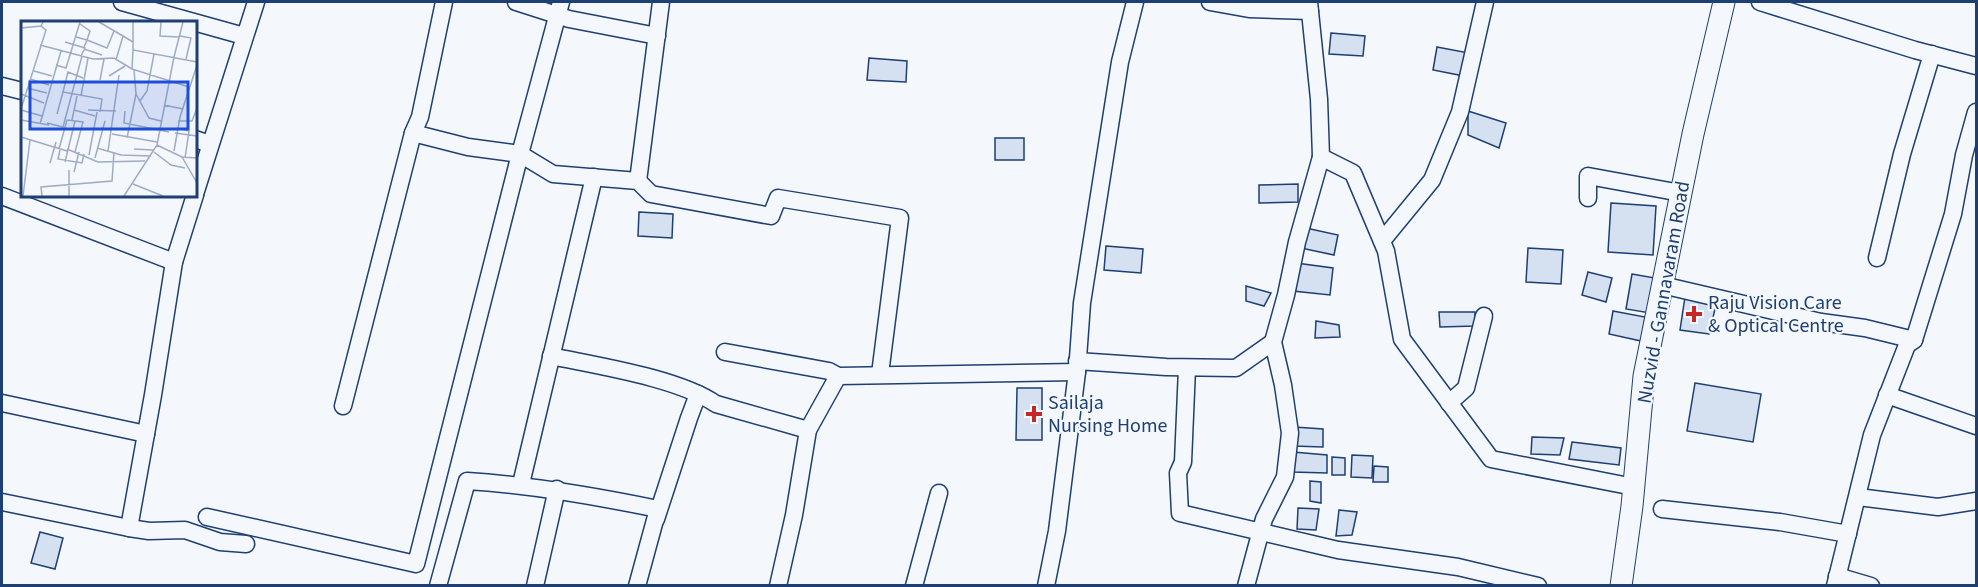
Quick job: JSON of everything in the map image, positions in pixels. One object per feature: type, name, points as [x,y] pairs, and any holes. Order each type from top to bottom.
[{"type":"main road","name":"Nuzvid - Gannavaram Road","points":[[1621,585],[1634,487],[1644,376],[1693,134],[1724,2]]},
{"type":"street","points":[[122,2],[190,21]]},
{"type":"street","points":[[196,188],[203,142],[256,2]]},
{"type":"street","points":[[342,406],[413,133],[420,117],[444,2]]},
{"type":"street","points":[[516,2],[559,8],[627,31],[657,36]]},
{"type":"street","points":[[638,180],[661,2]]},
{"type":"street","points":[[1046,585],[1057,531],[1077,367],[1082,303],[1120,62],[1135,2]]},
{"type":"street","points":[[1210,2],[1249,9],[1309,6],[1319,99],[1322,157],[1297,242],[1273,342],[1283,385],[1290,433],[1284,477],[1264,519],[1246,585]]},
{"type":"street","points":[[1382,241],[1432,180],[1460,112],[1485,2]]},
{"type":"street","points":[[1760,2],[1977,66]]},
{"type":"street","points":[[207,517],[416,564],[559,8]]},
{"type":"street","points":[[196,23],[244,36]]},
{"type":"street","points":[[1877,258],[1902,154],[1932,54]]},
{"type":"street","points":[[2,86],[21,91]]},
{"type":"street","points":[[1871,585],[1836,581],[1872,435],[1907,345],[1914,340],[1970,156],[1977,112]]},
{"type":"street","points":[[413,133],[468,147],[520,154],[554,174],[638,180],[651,194],[771,216],[778,198],[900,218],[880,374]]},
{"type":"street","points":[[1322,157],[1353,173],[1386,251],[1402,339],[1491,459],[1634,487]]},
{"type":"street","points":[[1588,198],[1588,176],[1681,193]]},
{"type":"street","points":[[521,484],[594,177]]},
{"type":"street","points":[[2,196],[174,262]]},
{"type":"street","points":[[129,528],[174,262],[194,196]]},
{"type":"street","points":[[1662,285],[1821,322],[1865,328],[1914,340]]},
{"type":"street","points":[[1449,403],[1466,388],[1484,316]]},
{"type":"street","points":[[725,352],[829,371],[838,376],[1077,367],[1236,368],[1273,342]]},
{"type":"street","points":[[551,356],[672,384],[716,404],[808,430]]},
{"type":"street","points":[[1187,368],[1183,462],[1178,473],[1180,513],[1338,550],[1458,567],[1538,585]]},
{"type":"street","points":[[778,585],[794,515],[808,430],[838,376]]},
{"type":"street","points":[[637,585],[671,471],[698,394]]},
{"type":"street","points":[[1887,395],[1977,426]]},
{"type":"street","points":[[2,404],[146,434]]},
{"type":"street","points":[[438,585],[467,481],[557,489],[658,509],[648,547]]},
{"type":"street","points":[[535,585],[557,489]]},
{"type":"street","points":[[914,585],[939,493]]},
{"type":"street","points":[[1858,497],[1938,507],[1977,501]]},
{"type":"street","points":[[2,502],[129,528],[149,531],[185,530],[220,542],[246,544]]},
{"type":"street","points":[[1662,509],[1780,522],[1848,534]]},
{"type":"building","points":[[1331,33],[1365,36],[1363,56],[1329,54]]},
{"type":"building","points":[[1437,47],[1469,53],[1464,76],[1433,70]]},
{"type":"building","points":[[869,58],[907,61],[906,82],[867,80]]},
{"type":"building","points":[[1468,111],[1506,123],[1499,148],[1468,135]]},
{"type":"building","points":[[995,138],[1024,138],[1024,160],[995,160]]},
{"type":"building","points":[[1298,184],[1298,202],[1259,203],[1259,185]]},
{"type":"building","points":[[1611,203],[1656,206],[1653,255],[1608,252]]},
{"type":"building","points":[[639,212],[673,214],[672,238],[638,236]]},
{"type":"building","points":[[1306,228],[1338,235],[1334,255],[1301,248]]},
{"type":"building","points":[[1106,246],[1143,249],[1141,273],[1104,270]]},
{"type":"building","points":[[1528,248],[1563,250],[1561,284],[1526,282]]},
{"type":"building","points":[[1296,263],[1333,268],[1330,295],[1293,291]]},
{"type":"building","points":[[1588,272],[1612,278],[1606,302],[1582,295]]},
{"type":"building","points":[[1632,274],[1655,278],[1650,313],[1626,309]]},
{"type":"building","points":[[1246,286],[1271,293],[1264,306],[1246,301]]},
{"type":"building","points":[[1685,297],[1716,305],[1709,334],[1680,330]]},
{"type":"building","points":[[1613,311],[1645,317],[1641,341],[1609,334]]},
{"type":"building","points":[[1439,312],[1475,312],[1475,326],[1440,327]]},
{"type":"building","points":[[1316,321],[1339,325],[1340,337],[1315,338]]},
{"type":"building","points":[[1695,383],[1761,394],[1753,442],[1687,431]]},
{"type":"building","points":[[1017,388],[1042,388],[1042,440],[1016,440]]},
{"type":"building","points":[[1294,427],[1323,429],[1323,447],[1293,446]]},
{"type":"building","points":[[1532,437],[1564,438],[1560,455],[1531,454]]},
{"type":"building","points":[[1572,442],[1621,448],[1619,465],[1569,459]]},
{"type":"building","points":[[1293,452],[1327,455],[1327,473],[1292,472]]},
{"type":"building","points":[[1352,455],[1373,456],[1372,478],[1351,477]]},
{"type":"building","points":[[1332,457],[1345,458],[1345,475],[1332,475]]},
{"type":"building","points":[[1374,466],[1388,467],[1388,482],[1373,482]]},
{"type":"building","points":[[1310,481],[1321,482],[1321,503],[1310,501]]},
{"type":"building","points":[[1298,508],[1319,509],[1316,530],[1297,529]]},
{"type":"building","points":[[1339,510],[1357,512],[1352,535],[1336,536]]},
{"type":"building","points":[[40,532],[63,538],[55,569],[31,563]]},
{"type":"place","name":"Raju Vision Care & Optical Centre","points":[[1694,314]]},
{"type":"place","name":"Sailaja Nursing Home","points":[[1034,414]]}]
